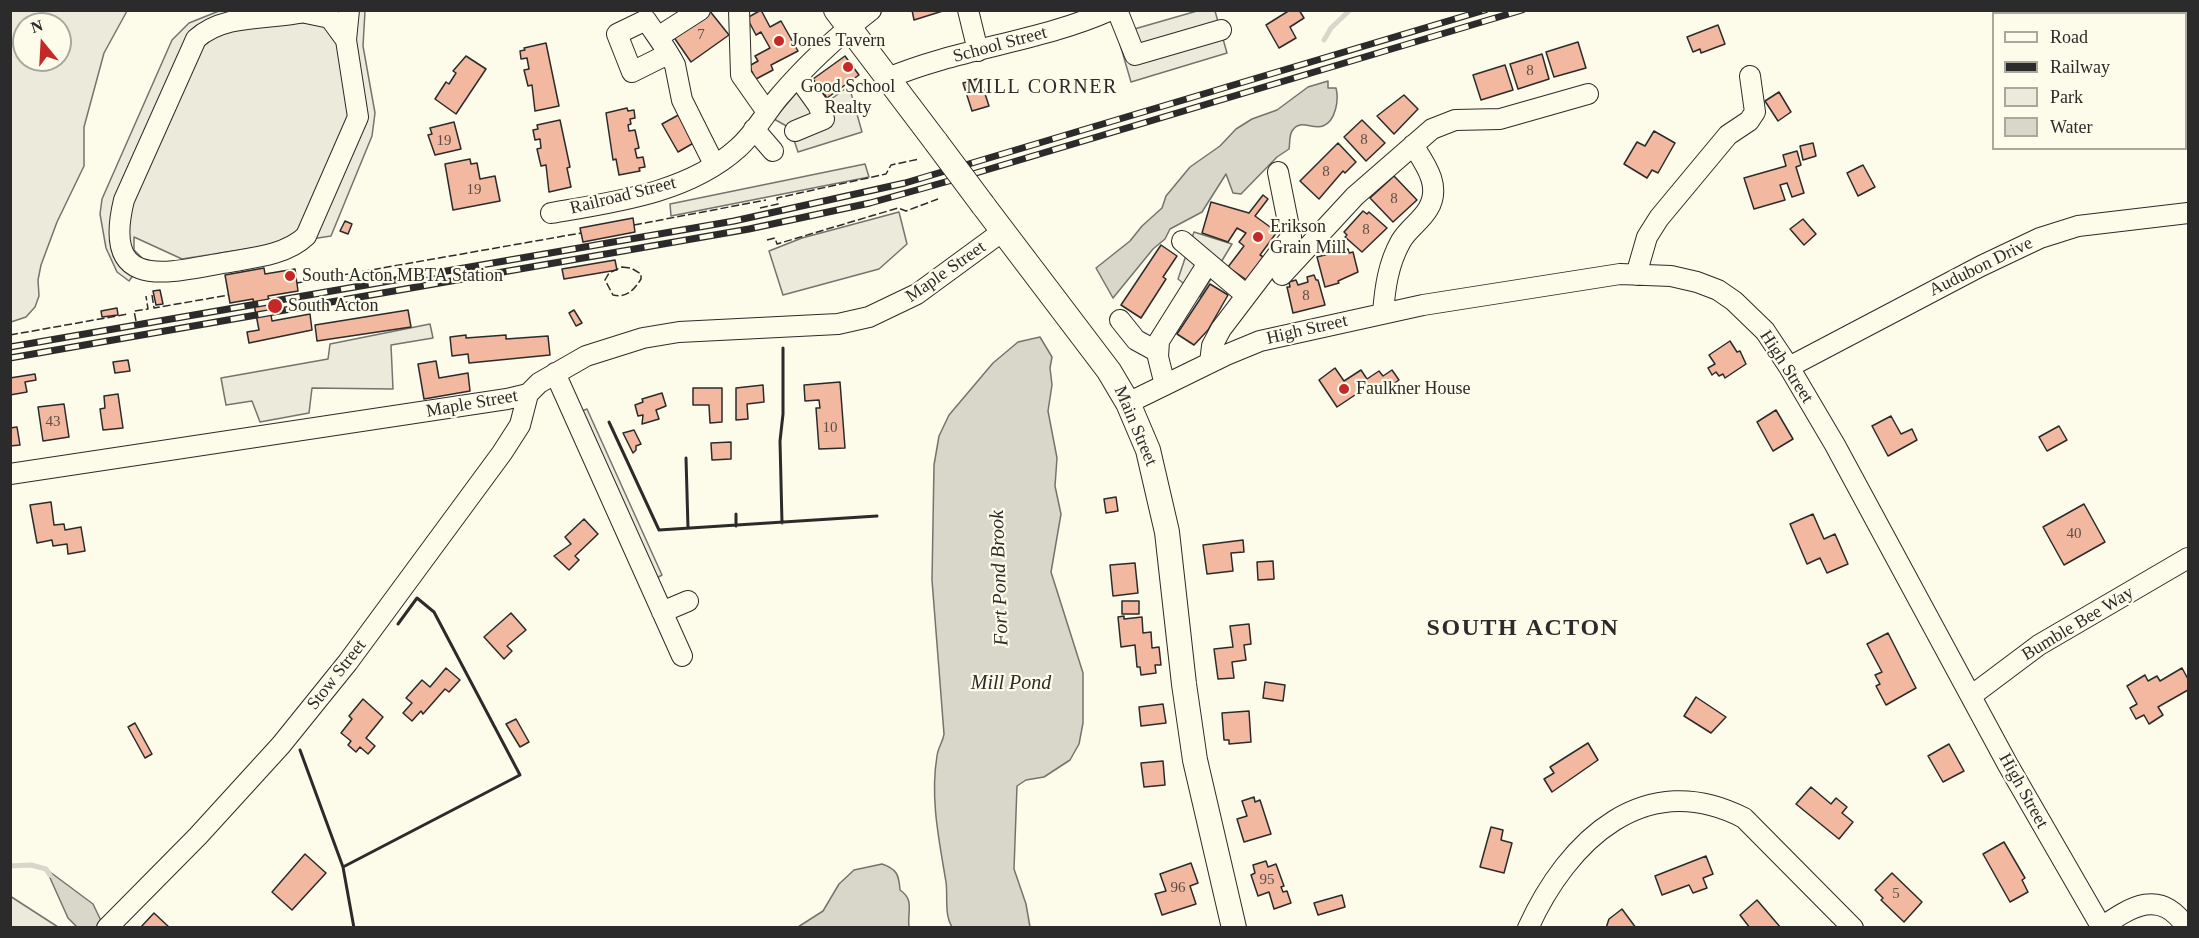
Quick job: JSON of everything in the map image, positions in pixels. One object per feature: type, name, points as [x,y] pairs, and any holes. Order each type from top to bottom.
[{"type":"main road","name":"Main Street","points":[[842,19],[1105,366],[1128,403],[1148,450],[1162,500],[1191,735],[1234,927]]},
{"type":"street","points":[[346,40],[330,18],[310,12],[227,24],[208,30],[196,39],[124,200],[120,218],[121,243],[127,258],[136,268],[158,274],[209,265],[271,253],[293,245],[306,236],[358,117],[346,40],[349,10]]},
{"type":"street","points":[[700,10],[663,46],[676,70],[682,100],[714,164]]},
{"type":"street","points":[[739,10],[741,75],[766,112]]},
{"type":"street","name":"Railroad Street","points":[[551,213],[660,190],[714,164],[739,148],[766,112],[830,42],[842,19],[871,10]]},
{"type":"street","points":[[968,10],[978,51]]},
{"type":"street","name":"School Street","points":[[888,78],[1078,23],[1111,10]]},
{"type":"street","points":[[1117,10],[1135,55],[1221,30]]},
{"type":"street","points":[[1636,275],[1647,237],[1659,218],[1728,135],[1749,121],[1755,112],[1750,76]]},
{"type":"street","points":[[795,131],[824,119],[818,105],[798,77]]},
{"type":"street","points":[[1282,275],[1355,196],[1432,129],[1448,122],[1500,119],[1588,94]]},
{"type":"street","points":[[754,129],[772,151]]},
{"type":"street","points":[[1383,313],[1386,282],[1394,256],[1407,232],[1428,209],[1431,198],[1430,174],[1413,145]]},
{"type":"street","points":[[1210,363],[1214,341],[1291,237],[1278,172]]},
{"type":"street","name":"Audubon Drive","points":[[1789,367],[1981,266],[2040,238],[2089,224],[2188,213]]},
{"type":"street","name":"Maple Street","points":[[10,474],[442,410],[528,394],[534,386],[555,373],[595,353],[661,334],[828,325],[869,317],[917,294],[1003,231]]},
{"type":"street","points":[[1182,241],[1246,295]]},
{"type":"street","points":[[1165,385],[1158,352],[1163,333],[1208,263]]},
{"type":"street","name":"High Street","points":[[1128,403],[1242,348],[1282,335],[1383,313],[1593,277],[1636,275],[1680,278],[1718,290],[1734,301],[1765,331],[1789,367],[1841,456],[1971,696],[2101,927]]},
{"type":"street","points":[[1120,320],[1136,340],[1158,352]]},
{"type":"street","points":[[555,373],[682,656]]},
{"type":"street","name":"Stow Street","points":[[109,925],[245,786],[330,685],[502,453],[520,424],[528,394]]},
{"type":"street","name":"Bumble Bee Way","points":[[1971,696],[2039,645],[2188,558]]},
{"type":"street","points":[[662,612],[688,601]]},
{"type":"street","points":[[1528,927],[1550,888],[1589,839],[1625,812],[1671,800],[1698,801],[1721,807],[1744,818],[1853,927]]},
{"type":"street","points":[[2101,927],[2131,908],[2152,904],[2172,910],[2187,927]]},
{"type":"green space","points":[[10,11],[127,11],[104,53],[84,127],[84,166],[57,222],[41,265],[38,280],[39,296],[35,307],[26,317],[11,322]]},
{"type":"green space","points":[[10,896],[58,927],[11,927]]},
{"type":"shaded area","points":[[219,11],[365,11],[363,46],[375,113],[372,136],[331,236],[182,259],[134,237],[134,250],[144,260],[129,281],[117,272],[106,248],[100,214],[102,199],[172,40],[189,23]]},
{"type":"shaded area","points":[[1197,11],[1215,11],[1227,53],[1131,82],[1117,34]]},
{"type":"shaded area","points":[[810,77],[830,100],[849,86],[862,132],[798,152],[790,128],[774,119]]},
{"type":"shaded area","points":[[865,164],[869,177],[671,216],[670,204]]},
{"type":"shaded area","points":[[899,212],[907,244],[879,269],[783,295],[769,251],[802,238]]},
{"type":"shaded area","points":[[1194,232],[1232,244],[1200,297],[1178,279]]},
{"type":"shaded area","points":[[430,324],[433,338],[391,345],[393,389],[312,388],[309,413],[260,422],[252,401],[226,405],[221,378],[328,359],[330,344]]},
{"type":"shaded area","points":[[587,409],[662,575],[655,579],[579,412]]},
{"type":"water","points":[[1328,81],[1328,88],[1336,88],[1337,98],[1336,109],[1331,119],[1319,127],[1299,125],[1295,127],[1290,135],[1289,149],[1277,157],[1241,194],[1233,193],[1226,174],[1202,212],[1170,229],[1165,239],[1153,249],[1113,298],[1096,268],[1130,241],[1142,226],[1162,208],[1166,196],[1190,167],[1220,146],[1236,129],[1252,119],[1277,110],[1308,87]]},
{"type":"water","name":"Mill Pond","points":[[1040,337],[1052,357],[1050,368],[1052,385],[1048,411],[1057,458],[1055,486],[1061,514],[1051,572],[1083,673],[1083,723],[1079,744],[1070,760],[1044,777],[1026,780],[1017,786],[1014,869],[1026,904],[1030,927],[952,927],[947,911],[946,882],[938,835],[934,788],[938,750],[944,734],[932,580],[934,465],[939,436],[949,415],[993,363],[1018,342]]},
{"type":"water","points":[[882,864],[896,873],[900,890],[909,902],[909,927],[798,927],[823,911],[839,884],[854,870]]},
{"type":"water","points":[[46,869],[93,904],[104,927],[77,927],[68,918]]},
{"type":"building","points":[[709,10],[729,35],[691,62],[673,36]]},
{"type":"building","name":"Jones Tavern","points":[[761,10],[770,27],[781,21],[798,51],[771,65],[773,70],[756,79],[749,66],[758,61],[755,56],[770,48],[761,32],[756,35],[747,18]]},
{"type":"building","points":[[912,10],[946,10],[914,20]]},
{"type":"building","points":[[1290,10],[1299,10],[1304,18],[1290,27],[1296,38],[1279,48],[1266,25]]},
{"type":"building","points":[[2188,23],[2187,82],[2187,24]]},
{"type":"building","points":[[1718,25],[1725,44],[1701,53],[1700,49],[1693,52],[1687,37]]},
{"type":"building","points":[[1578,42],[1586,68],[1554,77],[1546,52]]},
{"type":"building","points":[[546,43],[559,106],[535,111],[532,85],[528,86],[524,70],[529,69],[527,58],[521,59],[520,51]]},
{"type":"building","points":[[1542,54],[1549,79],[1518,89],[1510,64]]},
{"type":"building","points":[[466,56],[486,69],[456,114],[435,99],[446,82],[449,84],[456,73],[453,71]]},
{"type":"building","points":[[845,56],[859,75],[827,98],[813,79]]},
{"type":"building","points":[[1505,65],[1513,90],[1481,100],[1473,75]]},
{"type":"building","points":[[980,78],[989,106],[972,111],[963,83]]},
{"type":"building","points":[[1779,92],[1791,112],[1778,121],[1765,101]]},
{"type":"building","points":[[1404,95],[1418,109],[1394,134],[1377,116]]},
{"type":"building","points":[[627,108],[628,111],[634,110],[635,118],[630,119],[629,131],[635,130],[639,148],[635,149],[637,158],[643,157],[645,167],[639,168],[640,171],[619,175],[616,159],[613,160],[606,113]]},
{"type":"building","points":[[682,113],[697,141],[678,152],[662,124]]},
{"type":"building","points":[[560,120],[570,167],[567,168],[571,187],[549,192],[546,165],[541,166],[537,149],[541,148],[540,139],[535,140],[533,130],[538,129],[537,125]]},
{"type":"building","points":[[1362,120],[1385,143],[1366,161],[1344,137]]},
{"type":"building","points":[[454,122],[461,149],[435,155],[428,135],[432,134],[430,128]]},
{"type":"building","points":[[1654,131],[1675,143],[1658,173],[1652,170],[1647,178],[1624,164],[1637,142],[1645,146]]},
{"type":"building","points":[[1338,143],[1356,162],[1345,173],[1343,171],[1319,199],[1300,181]]},
{"type":"building","points":[[1813,143],[1816,156],[1803,160],[1800,146]]},
{"type":"building","points":[[1797,151],[1801,165],[1796,167],[1804,193],[1792,197],[1787,183],[1780,185],[1785,200],[1754,209],[1744,178],[1786,166],[1783,155]]},
{"type":"building","points":[[470,159],[471,164],[477,163],[480,179],[495,176],[500,201],[453,210],[445,164]]},
{"type":"building","points":[[1863,165],[1875,187],[1858,196],[1847,173]]},
{"type":"building","points":[[1394,176],[1417,200],[1393,222],[1370,198]]},
{"type":"building","name":"Erikson Grain Mill","points":[[1263,195],[1268,199],[1255,216],[1277,232],[1260,255],[1265,258],[1248,281],[1228,267],[1244,246],[1239,242],[1246,233],[1237,228],[1228,242],[1202,233],[1211,202],[1249,213]]},
{"type":"building","points":[[1363,211],[1367,214],[1369,212],[1387,228],[1362,252],[1345,237],[1347,235],[1344,232]]},
{"type":"building","points":[[633,218],[635,232],[583,242],[580,228]]},
{"type":"building","points":[[1803,219],[1816,234],[1804,245],[1790,229]]},
{"type":"building","points":[[345,221],[352,224],[348,234],[340,231]]},
{"type":"building","points":[[1161,245],[1177,256],[1163,277],[1166,279],[1141,318],[1121,305]]},
{"type":"building","points":[[1348,249],[1349,253],[1353,252],[1358,272],[1338,281],[1339,283],[1325,287],[1317,257]]},
{"type":"building","points":[[615,260],[617,270],[564,279],[562,269]]},
{"type":"building","points":[[264,268],[265,274],[295,269],[298,291],[268,296],[272,321],[310,314],[312,330],[249,343],[247,332],[259,330],[253,299],[230,303],[225,275]]},
{"type":"building","points":[[1314,275],[1318,280],[1325,305],[1293,313],[1287,287],[1290,287],[1289,282],[1296,280],[1298,285],[1308,282],[1307,277]]},
{"type":"building","points":[[1210,284],[1228,295],[1208,330],[1194,345],[1177,334]]},
{"type":"building","points":[[160,290],[163,304],[156,305],[153,291]]},
{"type":"building","points":[[117,308],[118,315],[102,317],[101,311]]},
{"type":"building","points":[[408,310],[411,327],[317,341],[315,325]]},
{"type":"building","points":[[574,310],[582,323],[576,326],[569,313]]},
{"type":"building","points":[[466,335],[466,338],[506,335],[506,339],[548,336],[550,355],[469,363],[468,354],[452,356],[450,337]]},
{"type":"building","points":[[1730,341],[1737,352],[1740,351],[1746,364],[1725,378],[1723,374],[1719,376],[1716,372],[1712,375],[1708,368],[1715,364],[1709,355]]},
{"type":"building","points":[[128,360],[130,371],[115,373],[113,362]]},
{"type":"building","points":[[436,361],[439,378],[468,373],[470,391],[424,399],[418,364]]},
{"type":"building","name":"Faulkner House","points":[[1335,368],[1344,381],[1361,370],[1367,379],[1379,371],[1383,376],[1392,370],[1399,380],[1382,392],[1377,384],[1372,387],[1370,385],[1337,407],[1319,380]]},
{"type":"building","points":[[35,374],[36,380],[25,382],[27,392],[10,395],[10,378]]},
{"type":"building","points":[[840,382],[845,448],[819,449],[816,408],[820,408],[819,400],[805,401],[804,385]]},
{"type":"building","points":[[763,385],[764,402],[747,404],[748,419],[736,420],[736,388]]},
{"type":"building","points":[[693,388],[722,388],[722,422],[710,423],[709,405],[693,405]]},
{"type":"building","points":[[662,393],[666,406],[656,410],[659,419],[642,424],[643,415],[638,416],[635,405],[643,402],[642,399]]},
{"type":"building","points":[[118,394],[123,428],[103,430],[100,409],[105,408],[104,396]]},
{"type":"building","points":[[64,404],[69,437],[43,441],[38,407]]},
{"type":"building","points":[[1776,410],[1793,439],[1773,451],[1757,422]]},
{"type":"building","points":[[1891,416],[1901,434],[1912,429],[1917,440],[1888,456],[1872,426]]},
{"type":"building","points":[[2059,426],[2067,440],[2047,451],[2039,437]]},
{"type":"building","points":[[17,427],[20,445],[10,446],[10,428]]},
{"type":"building","points":[[634,430],[641,444],[636,446],[633,453],[623,433]]},
{"type":"building","points":[[731,442],[731,459],[712,460],[711,443]]},
{"type":"building","points":[[1116,497],[1118,511],[1106,513],[1104,499]]},
{"type":"building","points":[[51,502],[54,525],[64,524],[65,530],[81,527],[85,551],[68,554],[67,544],[53,546],[52,540],[37,543],[30,505]]},
{"type":"building","points":[[2084,504],[2105,542],[2064,565],[2043,527]]},
{"type":"building","points":[[1813,514],[1824,539],[1835,534],[1848,564],[1827,573],[1820,558],[1807,564],[1790,524]]},
{"type":"building","points":[[584,519],[598,534],[575,556],[579,560],[569,570],[554,556],[571,544],[565,537]]},
{"type":"building","points":[[1243,540],[1244,552],[1231,553],[1233,571],[1207,574],[1203,545]]},
{"type":"building","points":[[1273,561],[1274,579],[1258,580],[1257,562]]},
{"type":"building","points":[[1135,563],[1138,593],[1113,596],[1110,565]]},
{"type":"building","points":[[1122,601],[1139,601],[1139,614],[1122,614]]},
{"type":"building","points":[[511,613],[526,630],[507,646],[512,651],[504,659],[484,637]]},
{"type":"building","points":[[1124,616],[1124,619],[1142,617],[1143,633],[1151,632],[1152,648],[1159,647],[1161,665],[1155,665],[1156,673],[1141,675],[1140,667],[1137,667],[1135,645],[1121,647],[1118,617]]},
{"type":"building","points":[[1249,624],[1251,644],[1244,645],[1246,660],[1232,662],[1234,678],[1218,679],[1214,649],[1233,647],[1230,626]]},
{"type":"building","points":[[1888,633],[1916,688],[1886,705],[1876,686],[1880,684],[1875,675],[1882,672],[1867,644]]},
{"type":"building","points":[[446,668],[460,680],[449,692],[445,689],[423,714],[421,711],[412,721],[403,713],[412,703],[406,698],[422,680],[430,687]]},
{"type":"building","points":[[2182,668],[2188,679],[2188,690],[2158,707],[2163,715],[2149,724],[2144,715],[2136,719],[2130,708],[2137,704],[2127,686],[2145,675],[2148,681],[2157,676],[2160,681]]},
{"type":"building","points":[[1265,682],[1285,685],[1283,701],[1263,698]]},
{"type":"building","points":[[1696,697],[1726,717],[1711,733],[1684,716]]},
{"type":"building","points":[[363,699],[383,717],[366,738],[375,746],[368,754],[360,747],[356,752],[348,745],[351,741],[341,733],[352,719],[349,716]]},
{"type":"building","points":[[1163,704],[1166,723],[1141,726],[1139,707]]},
{"type":"building","points":[[1249,711],[1251,742],[1229,744],[1229,740],[1224,740],[1222,713]]},
{"type":"building","points":[[516,719],[529,742],[520,747],[506,724]]},
{"type":"building","points":[[135,723],[152,754],[145,758],[128,727]]},
{"type":"building","points":[[1588,743],[1598,760],[1552,792],[1544,779],[1554,773],[1550,767]]},
{"type":"building","points":[[1949,744],[1964,771],[1943,782],[1928,756]]},
{"type":"building","points":[[1163,761],[1165,785],[1144,787],[1141,763]]},
{"type":"building","points":[[1811,787],[1831,804],[1836,798],[1847,807],[1842,813],[1853,822],[1839,839],[1796,804]]},
{"type":"building","points":[[1254,797],[1255,802],[1260,800],[1271,834],[1244,842],[1237,819],[1247,816],[1242,801]]},
{"type":"building","points":[[1491,827],[1503,830],[1501,840],[1512,843],[1504,873],[1480,867]]},
{"type":"building","points":[[2004,842],[2025,878],[2022,880],[2028,892],[2010,902],[1983,854]]},
{"type":"building","points":[[305,854],[326,873],[292,910],[272,892]]},
{"type":"building","points":[[1706,856],[1713,874],[1703,878],[1707,888],[1693,893],[1689,885],[1662,895],[1655,876]]},
{"type":"building","points":[[1266,861],[1268,867],[1276,864],[1284,886],[1281,887],[1283,892],[1287,891],[1291,903],[1274,909],[1269,892],[1258,896],[1251,875],[1255,873],[1253,865]]},
{"type":"building","points":[[1191,863],[1198,883],[1190,886],[1196,904],[1162,915],[1155,894],[1166,891],[1160,874]]},
{"type":"building","points":[[1892,873],[1922,902],[1904,922],[1881,900],[1883,898],[1875,890]]},
{"type":"building","points":[[1342,895],[1345,907],[1318,915],[1314,903]]},
{"type":"building","points":[[1757,900],[1781,928],[1750,928],[1740,915]]},
{"type":"building","points":[[1622,909],[1636,928],[1606,928],[1609,919]]},
{"type":"building","points":[[154,913],[170,928],[140,928]]},
{"type":"waterway","name":"Fort Pond Brook","points":[[1324,40],[1331,28],[1350,10]]},
{"type":"waterway","name":"Fort Pond Brook","points":[[10,866],[31,865],[46,869],[50,875]]},
{"type":"railway","points":[[10,347],[734,221],[905,183],[1485,10]]},
{"type":"railway","points":[[10,358],[749,229],[870,203],[1522,10]]},
{"type":"fence","points":[[760,208],[778,204],[777,198],[886,174],[891,165],[919,159]]},
{"type":"fence","points":[[767,240],[775,238],[777,244],[898,208],[906,211],[938,199]]},
{"type":"fence","points":[[634,225],[766,200]]},
{"type":"fence","points":[[297,283],[581,233]]},
{"type":"fence","points":[[622,267],[631,268],[641,274],[641,279],[630,292],[618,296],[613,295],[605,280],[609,273],[622,267]]},
{"type":"fence","points":[[152,295],[154,308],[229,295]]},
{"type":"fence","points":[[136,321],[134,311],[148,309],[146,296]]},
{"type":"fence","points":[[10,335],[128,314]]},
{"type":"wall","points":[[782,523],[780,441],[783,414],[783,348]]},
{"type":"wall","points":[[609,422],[659,530],[877,516]]},
{"type":"wall","points":[[686,458],[688,528]]},
{"type":"wall","points":[[736,514],[736,526]]},
{"type":"wall","points":[[343,867],[520,775],[434,612],[417,598],[398,624]]},
{"type":"wall","points":[[300,750],[343,867],[354,928]]},
{"type":"place","name":"Jones Tavern","points":[[779,41]]},
{"type":"place","name":"Good School Realty","points":[[848,67]]},
{"type":"place","name":"Erikson Grain Mill","points":[[1258,237]]},
{"type":"place","name":"South Acton MBTA Station","points":[[290,276]]},
{"type":"place","name":"South Acton","points":[[275,306]]},
{"type":"place","name":"Faulkner House","points":[[1344,389]]},
{"type":"district","name":"MILL CORNER","points":[[1042,88]]},
{"type":"district","name":"SOUTH ACTON","points":[[1523,629]]}]
